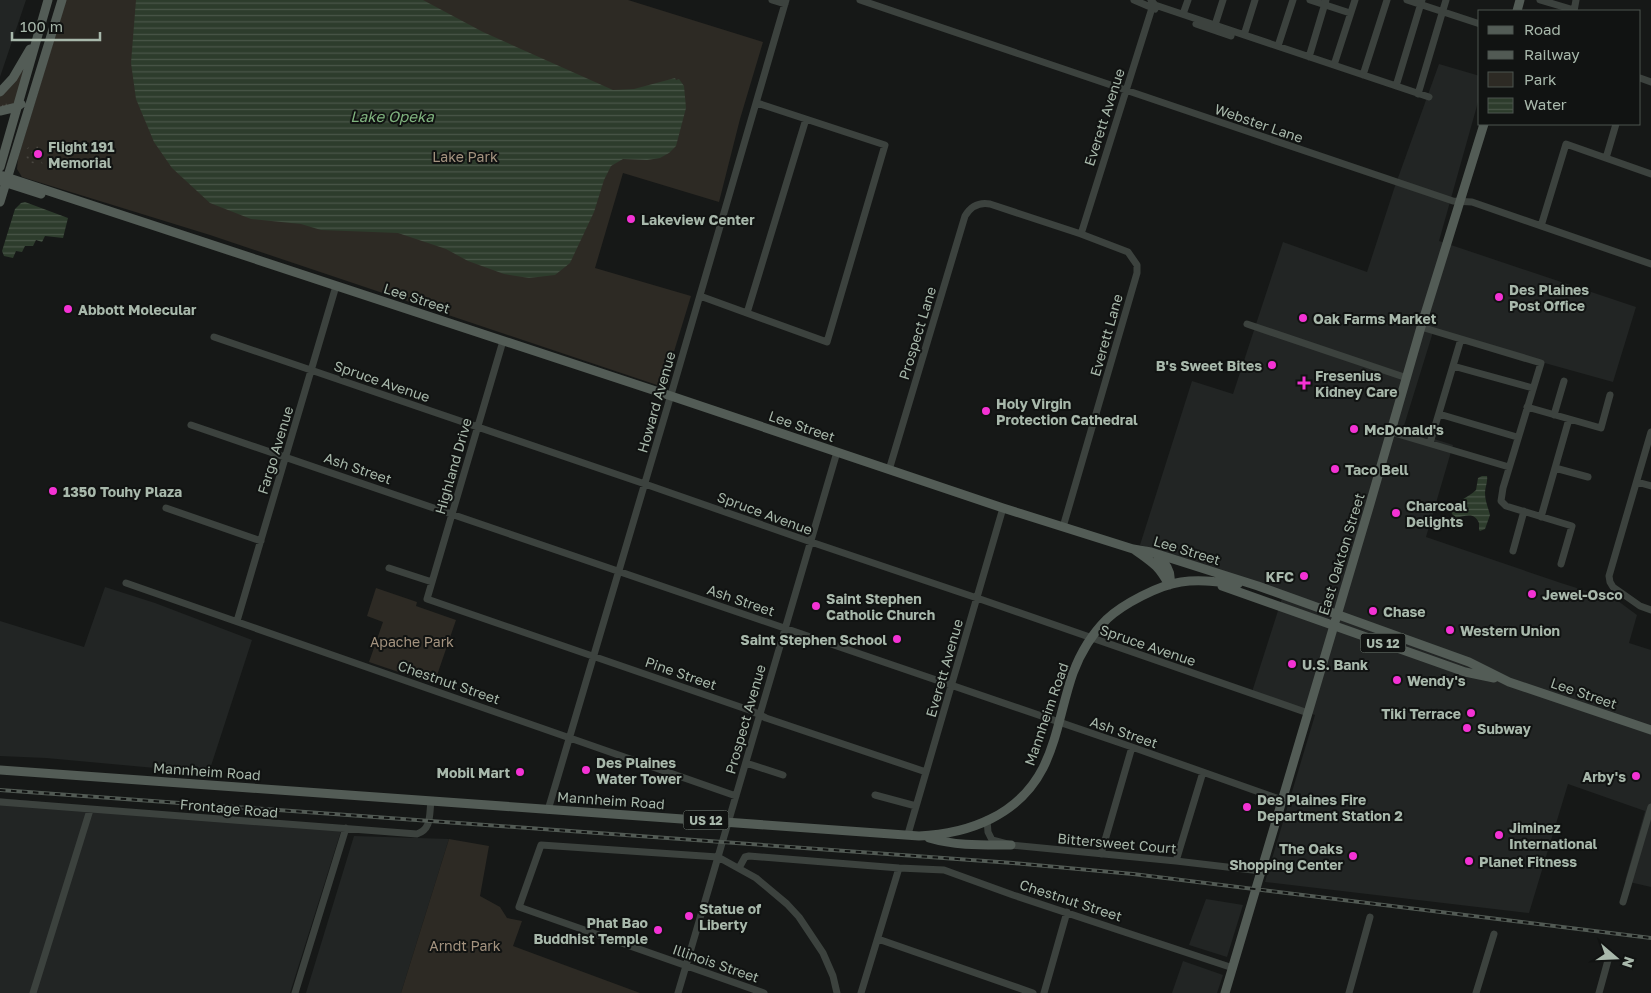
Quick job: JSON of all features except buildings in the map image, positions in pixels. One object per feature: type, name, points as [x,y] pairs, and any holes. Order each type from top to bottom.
[{"type":"main road","points":[[0,167],[48,0]]},
{"type":"main road","points":[[0,202],[3,179],[37,84],[62,0]]},
{"type":"main road","points":[[0,92],[13,78],[37,36]]},
{"type":"main road","points":[[0,111],[17,107],[31,95],[37,84]]},
{"type":"main road","name":"East Oakton Street","points":[[1225,993],[1421,327],[1484,125]]},
{"type":"main road","name":"Lee Street","points":[[3,179],[61,200],[83,203],[671,396],[1003,508],[1258,586],[1469,662],[1509,682]]},
{"type":"main road","points":[[1133,549],[1155,564],[1170,585]]},
{"type":"main road","points":[[1151,552],[1157,555],[1167,566],[1171,576],[1170,585]]},
{"type":"main road","name":"Lee Street","points":[[1208,581],[1465,672],[1509,682],[1651,730]]},
{"type":"main road","name":"Mannheim Road","points":[[0,770],[919,836],[954,833],[987,820],[1009,808],[1037,778],[1050,751],[1073,673],[1086,647],[1109,617],[1150,591],[1180,582],[1208,581]]},
{"type":"main road","name":"US 12","points":[[1208,581],[1258,586]]},
{"type":"main road","points":[[919,836],[960,844],[1011,845]]},
{"type":"street","points":[[772,0],[786,2]]},
{"type":"street","name":"Webster Lane","points":[[860,0],[1453,201],[1472,202],[1651,264]]},
{"type":"street","points":[[1134,0],[1231,36]]},
{"type":"street","points":[[1151,0],[1155,4],[1183,14],[1429,97]]},
{"type":"street","points":[[1183,14],[1188,0]]},
{"type":"street","points":[[1215,25],[1222,0]]},
{"type":"street","points":[[1244,35],[1255,0]]},
{"type":"street","points":[[1278,46],[1293,0]]},
{"type":"street","points":[[1310,0],[1326,2],[1350,13]]},
{"type":"street","points":[[1334,65],[1354,0]]},
{"type":"street","points":[[1363,75],[1386,0]]},
{"type":"street","points":[[1407,0],[1421,2],[1443,12],[1478,23]]},
{"type":"street","points":[[1418,94],[1446,0]]},
{"type":"street","points":[[1540,0],[1562,9]]},
{"type":"street","name":"Howard Avenue","points":[[548,810],[786,2]]},
{"type":"street","points":[[1309,57],[1326,2]]},
{"type":"street","points":[[1396,86],[1421,2]]},
{"type":"street","name":"Everett Avenue","points":[[1081,234],[1152,8]]},
{"type":"street","points":[[700,296],[827,342],[885,145],[757,103]]},
{"type":"street","points":[[747,313],[806,119]]},
{"type":"street","points":[[1606,158],[1616,125]]},
{"type":"street","points":[[1541,226],[1566,144],[1651,174]]},
{"type":"street","name":"Prospect Lane","points":[[889,470],[965,216],[969,209],[984,203],[990,204],[1081,234]]},
{"type":"street","name":"Everett Lane","points":[[1063,527],[1137,273],[1137,264],[1128,252],[1081,234]]},
{"type":"street","name":"Fargo Avenue","points":[[237,621],[336,286]]},
{"type":"street","points":[[1246,324],[1407,378]]},
{"type":"street","points":[[1421,327],[1541,363],[1509,467],[1501,501],[1506,506],[1572,526],[1561,564]]},
{"type":"street","name":"Spruce Avenue","points":[[214,337],[1308,713]]},
{"type":"street","points":[[1430,443],[1461,339]]},
{"type":"street","name":"Highland Drive","points":[[427,598],[503,341]]},
{"type":"street","points":[[1453,366],[1533,388]]},
{"type":"street","points":[[1554,415],[1564,381]]},
{"type":"street","points":[[1527,407],[1601,428],[1610,395]]},
{"type":"street","points":[[1439,414],[1518,437]]},
{"type":"street","points":[[1541,517],[1569,419]]},
{"type":"street","name":"Ash Street","points":[[192,424],[1282,800]]},
{"type":"street","points":[[1391,432],[1509,467]]},
{"type":"street","points":[[1651,432],[1609,576],[1613,586],[1640,606],[1651,610]]},
{"type":"street","name":"Prospect Avenue","points":[[678,993],[837,452]]},
{"type":"street","points":[[1555,468],[1588,478]]},
{"type":"street","points":[[1637,482],[1651,486]]},
{"type":"street","points":[[166,508],[261,540]]},
{"type":"street","name":"Everett Avenue","points":[[908,834],[1003,508]]},
{"type":"street","points":[[1512,551],[1524,511]]},
{"type":"street","points":[[389,568],[432,582]]},
{"type":"street","name":"Chestnut Street","points":[[126,582],[736,796]]},
{"type":"street","name":"Pine Street","points":[[427,598],[926,772]]},
{"type":"street","points":[[1101,854],[1132,747]]},
{"type":"street","points":[[746,763],[783,775]]},
{"type":"street","points":[[1176,861],[1203,772]]},
{"type":"street","points":[[876,795],[916,806]]},
{"type":"street","name":"Frontage Road","points":[[0,802],[416,834],[424,831],[427,826],[431,802]]},
{"type":"street","points":[[1623,902],[1651,807]]},
{"type":"street","points":[[33,993],[90,810]]},
{"type":"street","name":"Bittersweet Court","points":[[987,820],[988,832],[992,840],[1011,845],[1261,871]]},
{"type":"street","points":[[295,993],[346,828]]},
{"type":"street","name":"Illinois Street","points":[[718,857],[541,845],[519,907],[764,993]]},
{"type":"street","name":"Chestnut Street","points":[[739,868],[745,857],[749,856],[944,870],[1233,968]]},
{"type":"street","points":[[718,857],[756,878],[773,891],[799,917],[823,953],[833,976],[837,993]]},
{"type":"street","points":[[861,993],[899,868]]},
{"type":"street","points":[[1044,993],[1067,912]]},
{"type":"street","points":[[1349,993],[1370,918]]},
{"type":"street","points":[[1476,993],[1494,934]]},
{"type":"street","points":[[878,939],[1033,993]]},
{"type":"street","points":[[1598,993],[1610,953]]},
{"type":"shaded area","points":[[0,0],[26,0],[0,77]]},
{"type":"shaded area","points":[[1439,64],[1478,75],[1478,102],[1439,241],[1636,307],[1613,382],[1433,332],[1403,429],[1453,445],[1426,537],[1618,601],[1637,615],[1629,643],[1651,650],[1651,887],[1625,881],[1645,811],[1568,784],[1529,913],[1265,882],[1315,715],[1252,692],[1284,592],[1140,545],[1192,381],[1233,394],[1283,242],[1367,272],[1394,189]]},
{"type":"shaded area","points":[[105,587],[155,603],[252,640],[210,769],[188,771],[46,758],[0,756],[0,621],[84,647]]},
{"type":"shaded area","points":[[0,798],[341,831],[290,993],[0,993]]},
{"type":"shaded area","points":[[354,836],[449,839],[401,993],[306,993]]},
{"type":"shaded area","points":[[1206,899],[1243,905],[1227,957],[1189,945]]},
{"type":"shaded area","points":[[1183,961],[1223,975],[1217,993],[1172,993]]},
{"type":"green space","name":"Lake Park","points":[[66,0],[628,0],[763,42],[740,119],[719,202],[623,173],[595,268],[691,296],[665,381],[660,386],[210,235],[22,177],[17,169],[18,158]]},
{"type":"green space","points":[[25,66],[16,103],[0,108],[0,96],[19,76]]},
{"type":"green space","points":[[35,143],[38,147],[43,166],[32,163],[26,157],[26,149]]},
{"type":"green space","name":"Apache Park","points":[[376,588],[417,602],[416,606],[456,620],[434,684],[369,662],[383,622],[367,616]]},
{"type":"green space","name":"Arndt Park","points":[[449,839],[489,846],[480,896],[500,907],[507,918],[522,921],[513,946],[640,993],[401,993]]},
{"type":"water","name":"Lake Opeka","points":[[136,0],[423,0],[483,32],[613,90],[634,89],[675,78],[676,80],[679,79],[684,86],[686,108],[676,146],[669,153],[660,158],[647,160],[623,159],[611,166],[604,180],[594,212],[570,263],[555,275],[529,278],[504,274],[468,261],[446,249],[398,233],[321,230],[301,224],[251,219],[210,203],[172,168],[154,142],[136,99],[131,63]]},
{"type":"water","points":[[25,202],[68,218],[63,238],[45,236],[42,242],[36,240],[33,246],[25,246],[22,252],[16,251],[13,258],[4,256],[2,251],[15,209]]},
{"type":"water","points":[[1487,476],[1485,496],[1490,515],[1485,529],[1480,531],[1479,523],[1475,517],[1456,518],[1451,510],[1456,504],[1476,490],[1478,478]]},
{"type":"railway","points":[[0,790],[1013,863],[1133,874],[1651,938]]},
{"type":"place","name":"Flight 191 Memorial","points":[[38,154]]},
{"type":"place","name":"Lakeview Center","points":[[631,219]]},
{"type":"place","name":"Des Plaines Post Office","points":[[1499,297]]},
{"type":"place","name":"Abbott Molecular","points":[[68,309]]},
{"type":"place","name":"Oak Farms Market","points":[[1303,318]]},
{"type":"place","name":"B's Sweet Bites","points":[[1272,365]]},
{"type":"place","name":"Fresenius Kidney Care","points":[[1304,383]]},
{"type":"place","name":"Holy Virgin Protection Cathedral","points":[[986,411]]},
{"type":"place","name":"McDonald's","points":[[1354,429]]},
{"type":"place","name":"Taco Bell","points":[[1335,469]]},
{"type":"place","name":"1350 Touhy Plaza","points":[[53,491]]},
{"type":"place","name":"Charcoal Delights","points":[[1396,513]]},
{"type":"place","name":"KFC","points":[[1304,576]]},
{"type":"place","name":"Jewel-Osco","points":[[1532,594]]},
{"type":"place","name":"Saint Stephen Catholic Church","points":[[816,606]]},
{"type":"place","name":"Chase","points":[[1373,611]]},
{"type":"place","name":"Western Union","points":[[1450,630]]},
{"type":"place","name":"Saint Stephen School","points":[[897,639]]},
{"type":"place","name":"U.S. Bank","points":[[1292,664]]},
{"type":"place","name":"Wendy's","points":[[1397,680]]},
{"type":"place","name":"Tiki Terrace","points":[[1471,713]]},
{"type":"place","name":"Subway","points":[[1467,728]]},
{"type":"place","name":"Des Plaines Water Tower","points":[[586,770]]},
{"type":"place","name":"Mobil Mart","points":[[520,772]]},
{"type":"place","name":"Arby's","points":[[1636,776]]},
{"type":"place","name":"Des Plaines Fire Department Station 2","points":[[1247,807]]},
{"type":"place","name":"Jiminez International","points":[[1499,835]]},
{"type":"place","name":"The Oaks Shopping Center","points":[[1353,856]]},
{"type":"place","name":"Planet Fitness","points":[[1469,861]]},
{"type":"place","name":"Statue of Liberty","points":[[689,916]]},
{"type":"place","name":"Phat Bao Buddhist Temple","points":[[658,930]]}]
